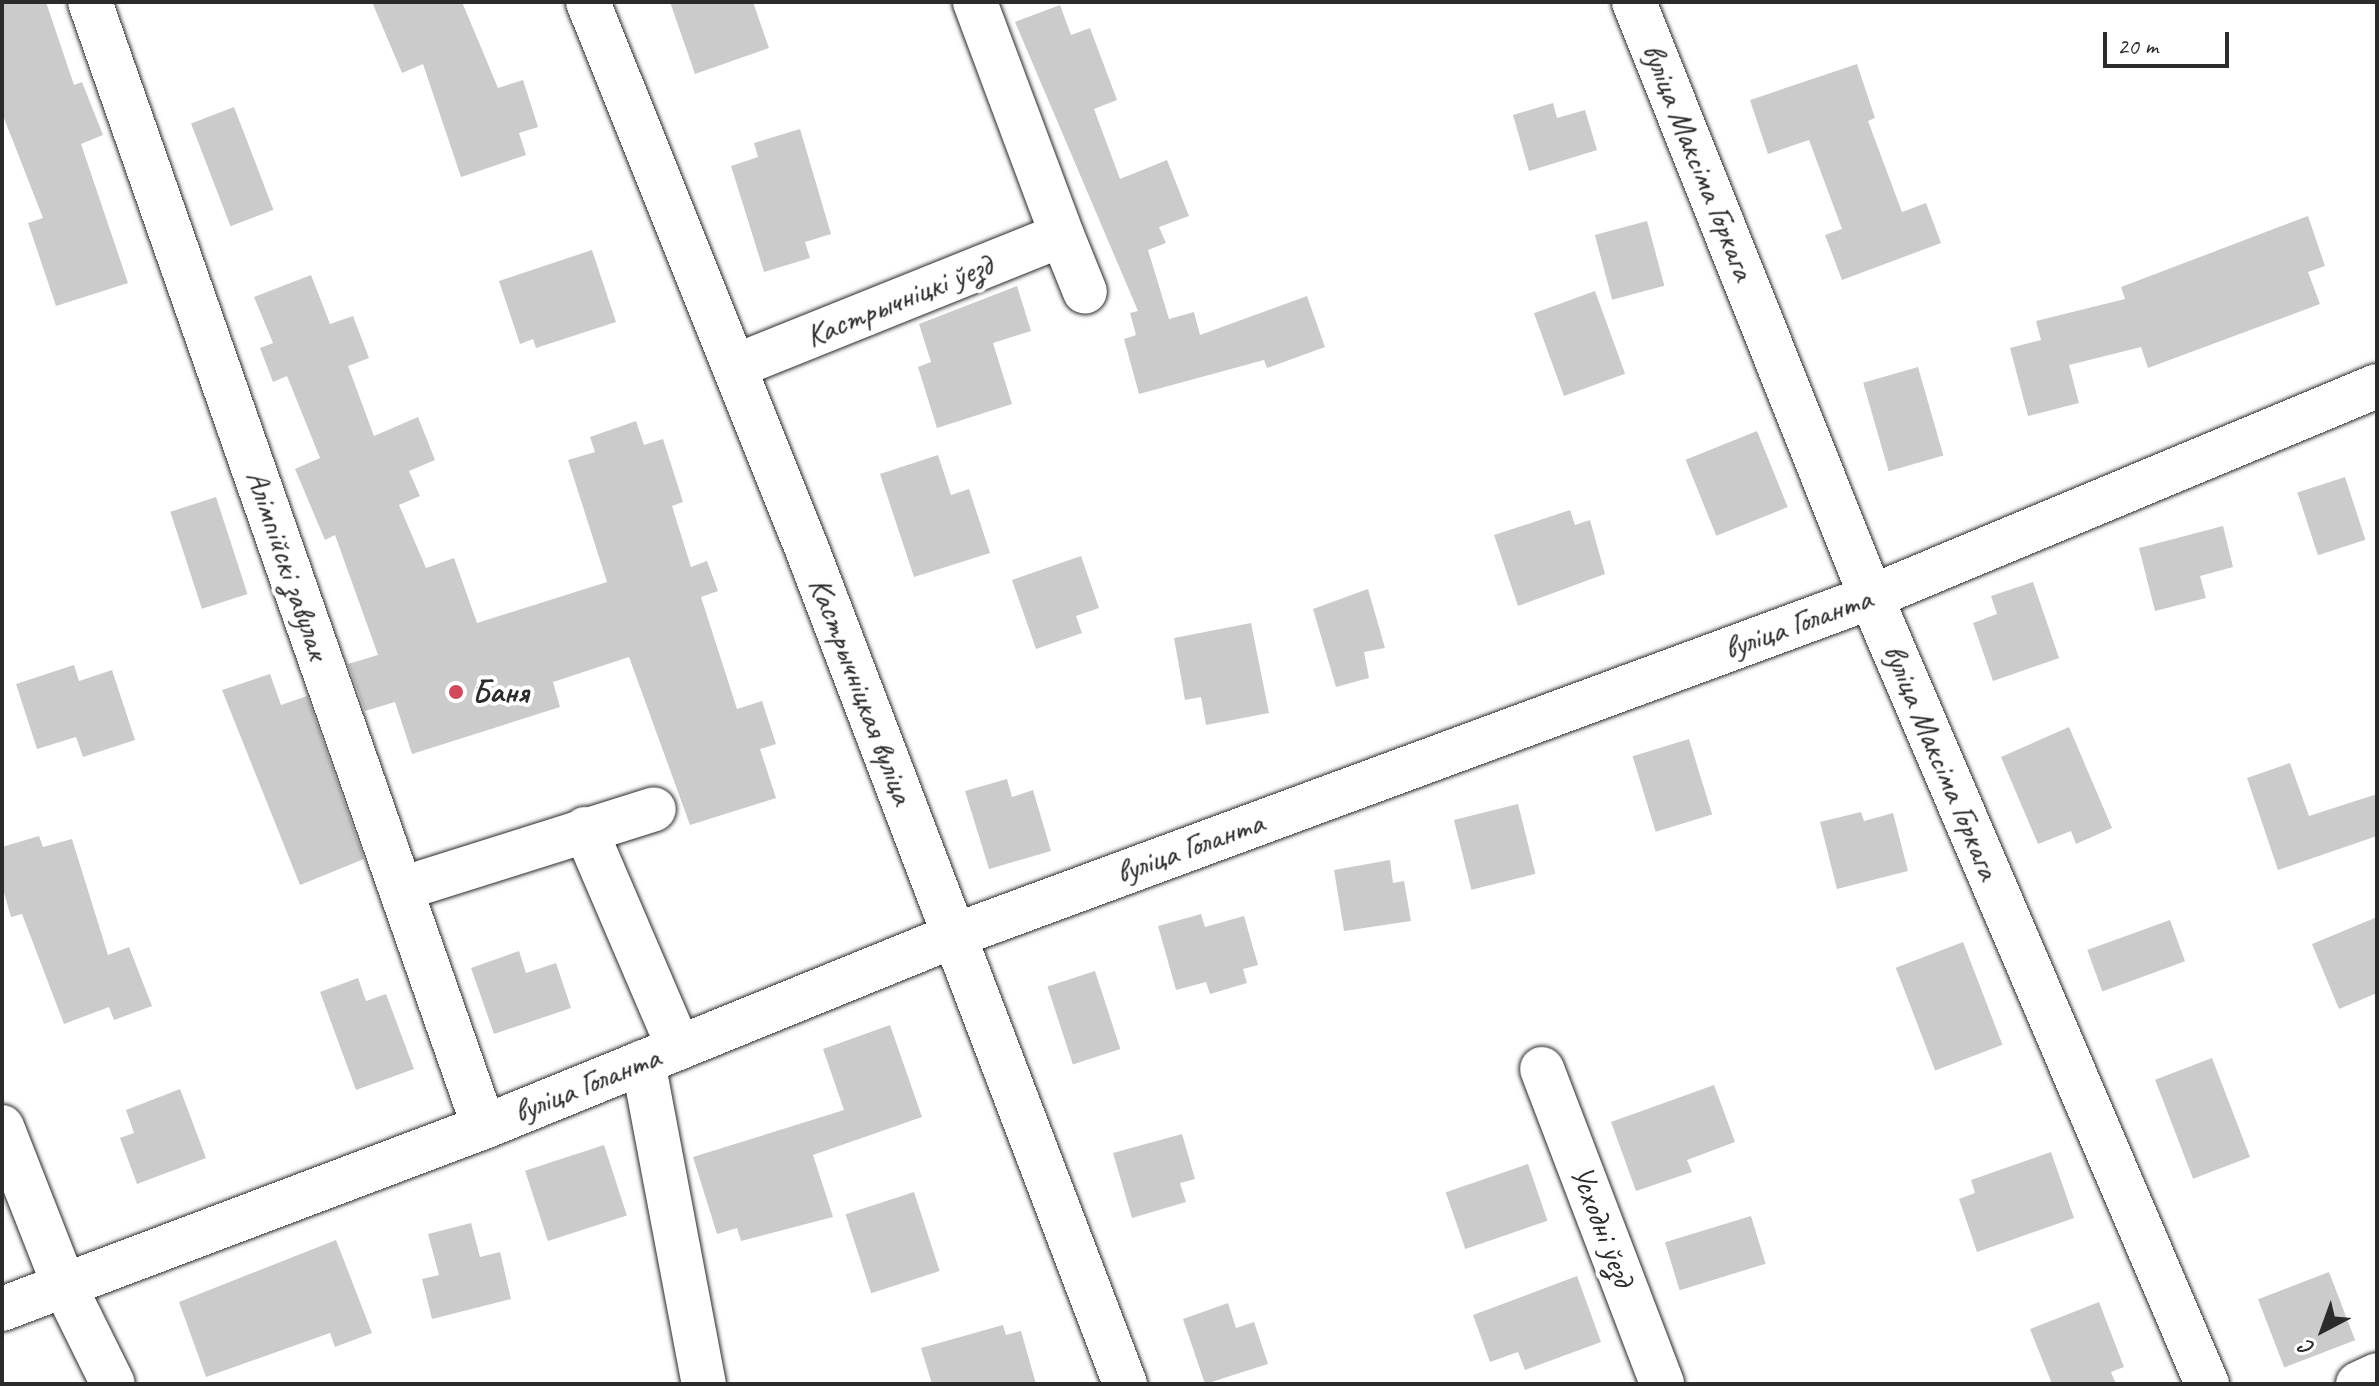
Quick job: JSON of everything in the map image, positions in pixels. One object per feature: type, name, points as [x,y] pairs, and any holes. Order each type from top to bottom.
[{"type":"street","name":"Алімпійскі завулак","points":[[90,2],[484,1127]]},
{"type":"street","name":"Кастрычніцкая вуліца","points":[[588,2],[736,366],[956,935],[1125,1384]]},
{"type":"street","points":[[975,2],[1085,292]]},
{"type":"street","name":"вуліца Максіма Горкага","points":[[1634,2],[1871,597],[2207,1384]]},
{"type":"street","name":"Кастрычніцкі ўезд","points":[[736,366],[1062,235]]},
{"type":"street","name":"вуліца Голанта","points":[[2,1309],[484,1127],[956,935],[1871,597],[2377,386]]},
{"type":"street","points":[[401,889],[654,809]]},
{"type":"street","points":[[585,829],[661,1055],[704,1384]]},
{"type":"street","name":"Усходні ўезд","points":[[1542,1069],[1662,1384]]},
{"type":"street","points":[[2,1127],[64,1285],[113,1384]]},
{"type":"street","points":[[2358,1384],[2377,1375]]},
{"type":"building","points":[[2,2],[46,2],[74,85],[82,82],[103,135],[81,144],[128,283],[56,306],[28,223],[43,218],[2,113]]},
{"type":"building","points":[[372,2],[462,2],[498,88],[523,80],[538,127],[519,133],[526,155],[461,177],[423,64],[402,73]]},
{"type":"building","points":[[670,2],[753,2],[769,48],[695,74]]},
{"type":"building","points":[[1060,5],[1071,35],[1090,28],[1117,100],[1094,109],[1120,179],[1167,160],[1189,216],[1159,227],[1166,243],[1148,250],[1169,319],[1194,312],[1200,335],[1307,296],[1325,347],[1267,368],[1264,360],[1139,394],[1124,339],[1136,335],[1130,313],[1138,311],[1015,22]]},
{"type":"building","points":[[1857,64],[1875,118],[1868,121],[1902,212],[1926,203],[1941,243],[1842,280],[1825,235],[1842,229],[1809,140],[1768,154],[1750,100]]},
{"type":"building","points":[[1553,103],[1557,118],[1585,110],[1597,150],[1529,171],[1513,115]]},
{"type":"building","points":[[234,107],[273,210],[230,226],[191,123]]},
{"type":"building","points":[[800,129],[831,234],[805,242],[810,258],[764,272],[731,166],[758,157],[754,143]]},
{"type":"building","points":[[2308,216],[2325,266],[2308,272],[2320,304],[2148,368],[2141,347],[2069,365],[2079,403],[2028,416],[2010,348],[2041,340],[2036,321],[2125,299],[2121,287]]},
{"type":"building","points":[[1647,221],[1664,286],[1612,300],[1595,235]]},
{"type":"building","points":[[592,250],[616,322],[536,348],[533,339],[520,344],[499,281]]},
{"type":"building","points":[[311,275],[330,324],[353,316],[369,358],[348,366],[374,436],[418,417],[435,460],[409,471],[420,496],[399,505],[426,568],[454,558],[477,623],[607,582],[568,460],[595,452],[590,437],[636,421],[644,445],[663,439],[683,502],[672,506],[691,567],[707,561],[718,591],[701,597],[737,709],[762,701],[776,744],[760,749],[776,798],[690,825],[629,657],[553,682],[560,707],[412,754],[395,702],[365,711],[348,664],[378,655],[335,535],[325,540],[295,469],[320,458],[287,376],[273,382],[260,348],[273,343],[254,297]]},
{"type":"building","points":[[1017,286],[1031,331],[993,343],[1012,404],[937,428],[918,367],[931,362],[919,324]]},
{"type":"building","points":[[1595,291],[1625,374],[1564,396],[1534,313]]},
{"type":"building","points":[[1918,367],[1943,455],[1889,471],[1863,383]]},
{"type":"building","points":[[1757,431],[1788,507],[1716,536],[1686,460]]},
{"type":"building","points":[[938,455],[951,495],[969,489],[990,553],[914,577],[880,474]]},
{"type":"building","points":[[2345,477],[2365,540],[2318,555],[2297,492]]},
{"type":"building","points":[[216,497],[248,594],[202,609],[170,512]]},
{"type":"building","points":[[1570,510],[1575,525],[1590,520],[1605,574],[1518,606],[1494,535]]},
{"type":"building","points":[[2223,526],[2233,567],[2200,576],[2206,598],[2155,611],[2139,548]]},
{"type":"building","points":[[1081,556],[1099,608],[1076,616],[1082,633],[1036,649],[1012,580]]},
{"type":"building","points":[[2033,582],[2059,658],[1993,681],[1973,623],[1997,614],[1991,596]]},
{"type":"building","points":[[1368,589],[1385,648],[1364,652],[1369,678],[1336,687],[1313,609]]},
{"type":"building","points":[[1251,623],[1269,713],[1206,725],[1201,697],[1185,700],[1174,638]]},
{"type":"building","points":[[74,665],[79,681],[112,670],[135,740],[83,757],[76,737],[37,749],[16,684]]},
{"type":"building","points":[[270,674],[281,705],[307,696],[364,859],[300,885],[222,690]]},
{"type":"building","points":[[2069,727],[2112,828],[2076,844],[2071,831],[2038,844],[2001,757]]},
{"type":"building","points":[[1689,739],[1712,815],[1656,832],[1633,756]]},
{"type":"building","points":[[2290,763],[2309,816],[2377,794],[2377,836],[2278,870],[2247,778]]},
{"type":"building","points":[[1007,779],[1012,797],[1033,790],[1051,851],[989,869],[965,791]]},
{"type":"building","points":[[1518,804],[1535,874],[1471,890],[1454,820]]},
{"type":"building","points":[[1861,812],[1864,821],[1893,813],[1908,871],[1837,889],[1820,822]]},
{"type":"building","points":[[39,836],[43,847],[72,839],[108,955],[129,947],[152,1006],[114,1020],[109,1007],[64,1024],[22,914],[11,917],[2,886],[2,847]]},
{"type":"building","points":[[1390,860],[1393,883],[1404,881],[1411,921],[1344,931],[1334,870]]},
{"type":"building","points":[[1201,914],[1205,927],[1244,916],[1258,965],[1243,969],[1247,983],[1210,994],[1206,982],[1176,990],[1158,926]]},
{"type":"building","points":[[2377,917],[2377,993],[2339,1009],[2312,944]]},
{"type":"building","points":[[2170,920],[2185,961],[2102,991],[2087,950]]},
{"type":"building","points":[[1963,942],[2002,1045],[1935,1070],[1896,968]]},
{"type":"building","points":[[519,951],[526,973],[556,963],[571,1008],[494,1034],[471,968]]},
{"type":"building","points":[[1095,971],[1120,1049],[1073,1064],[1047,986]]},
{"type":"building","points":[[358,978],[366,1001],[386,994],[414,1069],[356,1090],[320,992]]},
{"type":"building","points":[[890,1025],[922,1117],[813,1155],[833,1217],[741,1241],[737,1228],[717,1234],[693,1157],[844,1110],[823,1049]]},
{"type":"building","points":[[2212,1058],[2250,1157],[2193,1179],[2155,1080]]},
{"type":"building","points":[[1714,1085],[1735,1142],[1687,1160],[1692,1172],[1636,1191],[1611,1122]]},
{"type":"building","points":[[180,1089],[206,1158],[137,1184],[120,1138],[134,1133],[126,1110]]},
{"type":"building","points":[[1182,1134],[1195,1179],[1180,1183],[1186,1202],[1132,1218],[1113,1153]]},
{"type":"building","points":[[604,1145],[627,1215],[548,1241],[525,1171]]},
{"type":"building","points":[[2051,1152],[2074,1218],[1977,1252],[1959,1199],[1975,1193],[1971,1180]]},
{"type":"building","points":[[1528,1164],[1548,1221],[1465,1249],[1446,1192]]},
{"type":"building","points":[[914,1192],[940,1271],[871,1293],[846,1214]]},
{"type":"building","points":[[1751,1216],[1766,1264],[1680,1290],[1665,1242]]},
{"type":"building","points":[[471,1223],[480,1257],[500,1252],[511,1299],[432,1319],[422,1279],[439,1275],[428,1234]]},
{"type":"building","points":[[336,1240],[372,1333],[335,1347],[330,1333],[206,1377],[179,1302]]},
{"type":"building","points":[[2329,1272],[2355,1340],[2284,1367],[2258,1299]]},
{"type":"building","points":[[1577,1276],[1601,1342],[1525,1370],[1518,1352],[1490,1362],[1473,1315]]},
{"type":"building","points":[[2099,1302],[2124,1367],[2111,1372],[2116,1384],[2052,1384],[2030,1329]]},
{"type":"building","points":[[1228,1303],[1236,1328],[1254,1322],[1268,1364],[1205,1384],[1183,1319]]},
{"type":"building","points":[[1003,1325],[1006,1335],[1021,1331],[1036,1384],[932,1384],[921,1348]]},
{"type":"place","name":"Баня","points":[[456,692]]}]
